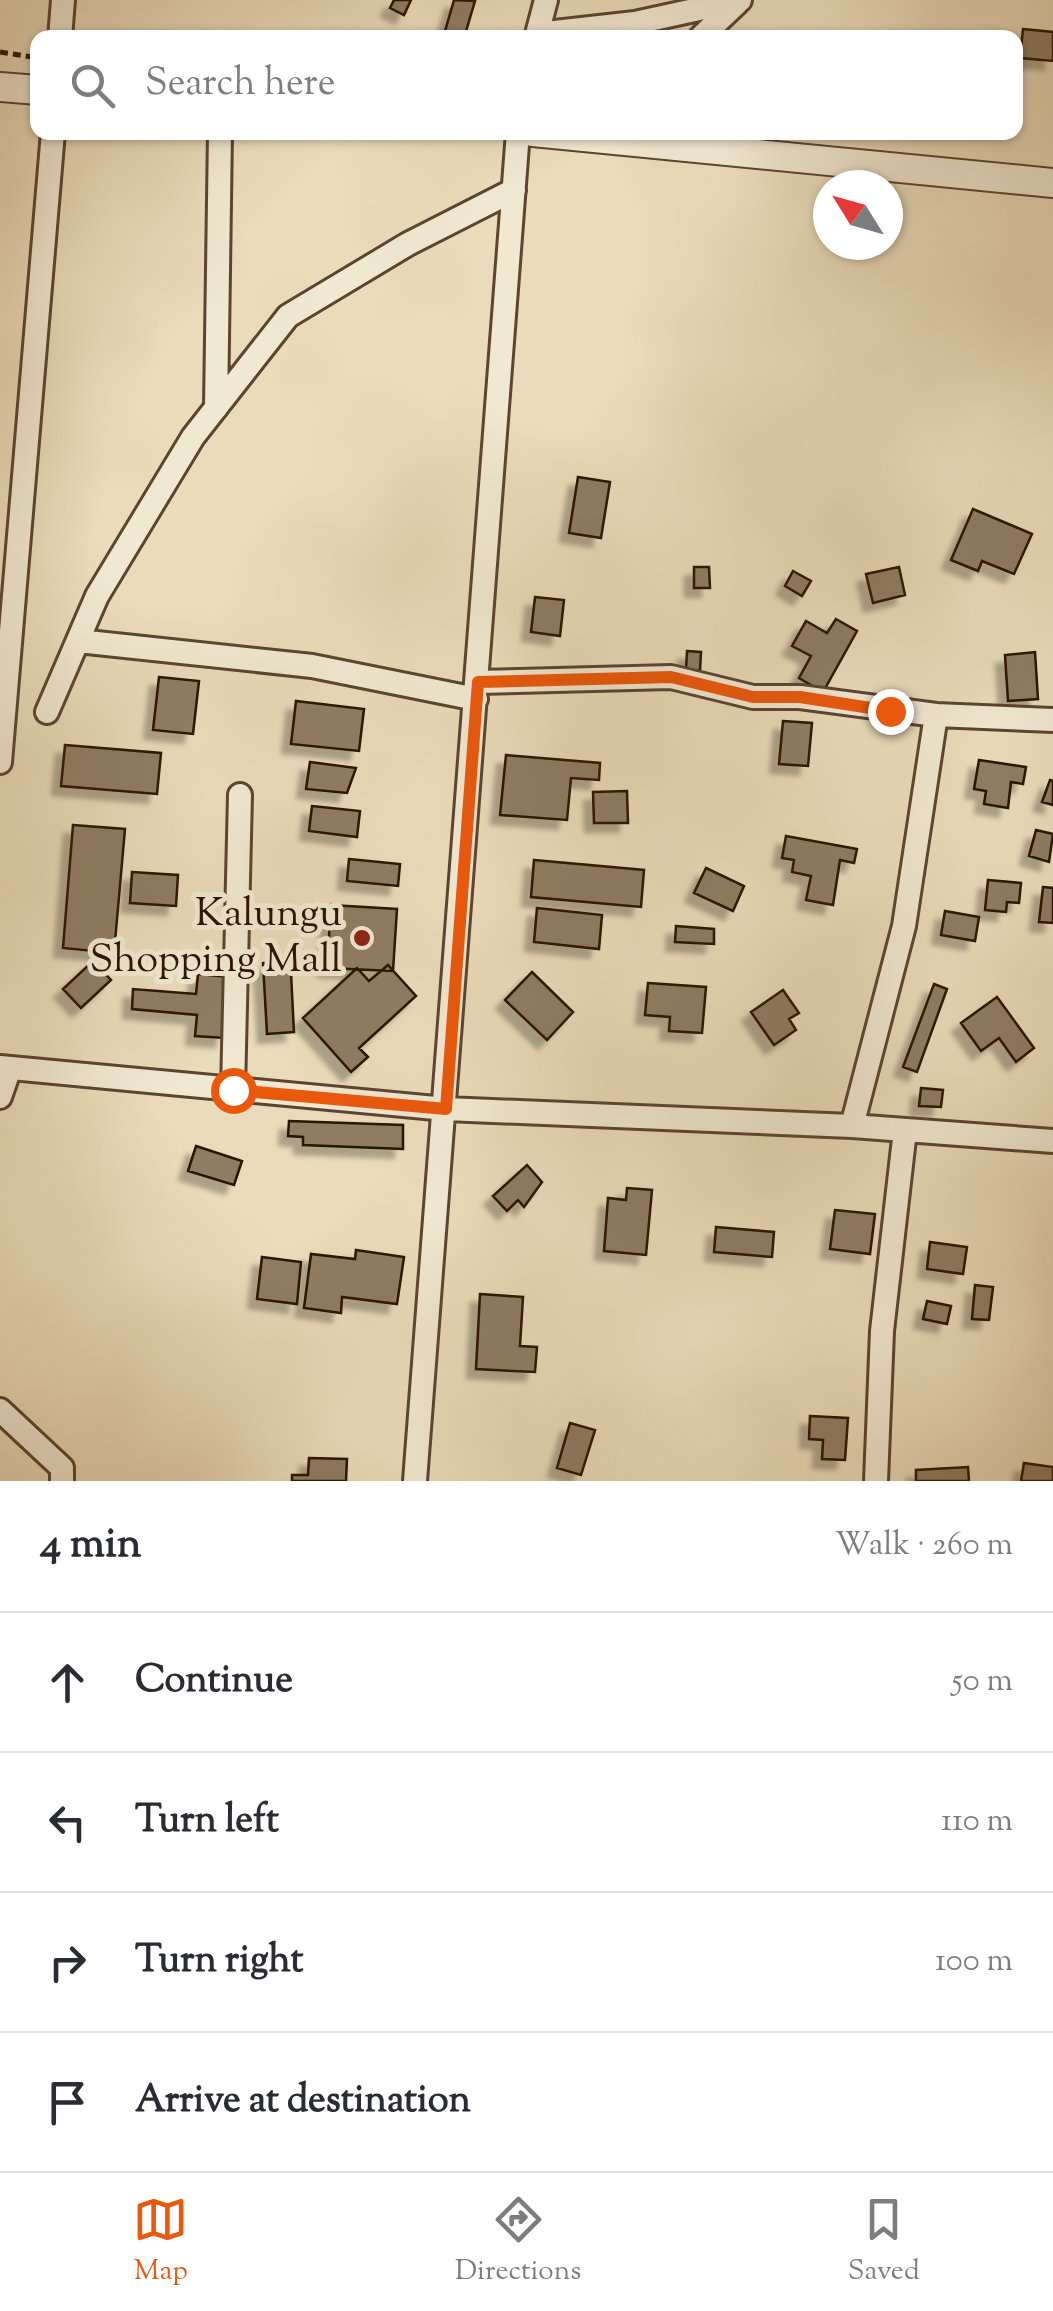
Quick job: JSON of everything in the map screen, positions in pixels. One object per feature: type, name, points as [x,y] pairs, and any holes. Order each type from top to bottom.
[{"type":"street","points":[[60,30],[62,0]]},
{"type":"street","points":[[539,30],[546,0]]},
{"type":"street","points":[[583,30],[740,0]]},
{"type":"street","points":[[708,30],[740,0]]},
{"type":"street","points":[[0,87],[30,89]]},
{"type":"street","points":[[0,762],[52,140]]},
{"type":"street","points":[[216,408],[220,140]]},
{"type":"street","points":[[414,1481],[446,1109],[517,140]]},
{"type":"street","points":[[652,140],[1053,183]]},
{"type":"street","points":[[47,712],[98,596],[193,437],[288,316],[408,244],[514,190]]},
{"type":"street","points":[[78,641],[312,666],[477,690],[671,677],[753,697],[800,697],[936,716],[1053,720]]},
{"type":"street","points":[[852,1126],[904,926],[936,716]]},
{"type":"street","points":[[233,1090],[240,795]]},
{"type":"street","points":[[0,1097],[5,1068],[446,1109],[852,1126],[1053,1141]]},
{"type":"street","points":[[876,1481],[882,1330],[906,1130]]},
{"type":"street","points":[[0,1410],[62,1468],[62,1481]]},
{"type":"path","points":[[0,52],[30,57]]},
{"type":"building","points":[[394,0],[411,0],[404,15],[390,8]]},
{"type":"building","points":[[454,0],[475,1],[466,30],[445,30]]},
{"type":"building","points":[[1023,30],[1053,32],[1053,61],[1023,58]]},
{"type":"building","points":[[578,477],[610,482],[601,538],[569,533]]},
{"type":"building","points":[[973,509],[1032,534],[1014,574],[982,561],[978,571],[951,560]]},
{"type":"building","points":[[694,567],[709,567],[710,588],[694,588]]},
{"type":"building","points":[[899,567],[905,595],[873,603],[866,574]]},
{"type":"building","points":[[793,571],[811,581],[802,596],[785,586]]},
{"type":"building","points":[[535,597],[564,600],[560,636],[531,632]]},
{"type":"building","points":[[836,619],[857,631],[823,692],[799,678],[811,656],[792,646],[806,621],[827,633]]},
{"type":"building","points":[[687,651],[701,652],[700,671],[686,670]]},
{"type":"building","points":[[1035,652],[1038,699],[1008,701],[1005,655]]},
{"type":"building","points":[[159,677],[199,681],[193,734],[153,730]]},
{"type":"building","points":[[296,701],[364,709],[359,751],[291,744]]},
{"type":"building","points":[[783,721],[812,723],[808,766],[779,764]]},
{"type":"building","points":[[65,745],[161,753],[157,794],[61,786]]},
{"type":"building","points":[[506,755],[600,763],[599,780],[571,778],[567,820],[500,815]]},
{"type":"building","points":[[979,760],[1026,767],[1023,784],[1011,782],[1008,808],[984,804],[986,791],[974,789]]},
{"type":"building","points":[[310,762],[356,768],[347,793],[306,789]]},
{"type":"building","points":[[1050,780],[1053,781],[1053,805],[1042,802]]},
{"type":"building","points":[[627,791],[628,823],[594,823],[593,792]]},
{"type":"building","points":[[312,806],[360,811],[357,837],[309,831]]},
{"type":"building","points":[[73,825],[125,829],[114,953],[63,948]]},
{"type":"building","points":[[1036,830],[1053,834],[1049,862],[1029,856]]},
{"type":"building","points":[[786,836],[857,849],[854,863],[840,860],[833,905],[806,900],[811,876],[792,872],[794,860],[782,858]]},
{"type":"building","points":[[349,859],[400,864],[398,886],[347,881]]},
{"type":"building","points":[[534,860],[644,870],[641,907],[531,897]]},
{"type":"building","points":[[706,868],[744,886],[733,911],[694,893]]},
{"type":"building","points":[[132,872],[178,875],[176,906],[130,903]]},
{"type":"building","points":[[988,880],[1021,883],[1019,903],[1007,902],[1006,912],[985,910]]},
{"type":"building","points":[[1043,887],[1053,888],[1053,923],[1039,922]]},
{"type":"building","name":"Kalungu Shopping Mall","points":[[331,905],[397,909],[393,971],[327,968]]},
{"type":"building","points":[[537,908],[602,915],[599,949],[534,942]]},
{"type":"building","points":[[945,911],[979,917],[975,941],[941,935]]},
{"type":"building","points":[[676,926],[714,929],[714,944],[675,942]]},
{"type":"building","points":[[93,961],[111,980],[81,1008],[63,989]]},
{"type":"building","points":[[282,961],[283,973],[291,973],[294,1032],[267,1034],[263,963]]},
{"type":"building","points":[[388,965],[416,996],[359,1048],[368,1057],[351,1072],[303,1018],[357,968],[369,981]]},
{"type":"building","points":[[532,972],[573,1012],[547,1040],[505,1000]]},
{"type":"building","points":[[198,974],[230,977],[224,1038],[195,1036],[197,1015],[132,1009],[133,989],[196,994]]},
{"type":"building","points":[[648,983],[706,987],[702,1033],[669,1031],[670,1017],[645,1015]]},
{"type":"building","points":[[934,984],[947,989],[917,1072],[903,1067]]},
{"type":"building","points":[[783,990],[799,1013],[789,1019],[796,1030],[774,1045],[751,1012]]},
{"type":"building","points":[[997,997],[1034,1048],[1016,1062],[999,1038],[981,1051],[961,1023]]},
{"type":"building","points":[[921,1088],[943,1090],[941,1107],[919,1106]]},
{"type":"building","points":[[289,1121],[403,1125],[403,1149],[303,1145],[303,1137],[288,1136]]},
{"type":"building","points":[[196,1146],[242,1161],[234,1185],[188,1171]]},
{"type":"building","points":[[527,1165],[542,1182],[524,1207],[518,1200],[507,1211],[493,1196]]},
{"type":"building","points":[[627,1188],[652,1190],[646,1255],[604,1251],[608,1198],[626,1200]]},
{"type":"building","points":[[835,1210],[875,1214],[870,1254],[830,1249]]},
{"type":"building","points":[[716,1227],[774,1232],[772,1257],[714,1252]]},
{"type":"building","points":[[930,1242],[967,1247],[963,1274],[927,1269]]},
{"type":"building","points":[[356,1250],[404,1257],[397,1304],[342,1297],[341,1313],[304,1308],[311,1254],[355,1259]]},
{"type":"building","points":[[262,1257],[301,1262],[297,1304],[257,1299]]},
{"type":"building","points":[[975,1285],[993,1287],[989,1320],[972,1319]]},
{"type":"building","points":[[480,1294],[523,1297],[520,1346],[537,1347],[535,1372],[476,1369]]},
{"type":"building","points":[[927,1301],[951,1306],[947,1324],[923,1319]]},
{"type":"building","points":[[810,1416],[848,1418],[845,1460],[822,1459],[823,1440],[809,1439]]},
{"type":"building","points":[[570,1423],[595,1430],[581,1475],[557,1468]]},
{"type":"building","points":[[309,1458],[347,1459],[346,1481],[292,1481],[292,1475],[308,1475]]},
{"type":"building","points":[[1024,1463],[1053,1467],[1053,1481],[1021,1481]]},
{"type":"building","points":[[968,1467],[969,1481],[916,1481],[916,1470]]},
{"type":"place","name":"Kalungu Shopping Mall","points":[[362,938]]},
{"type":"route","points":[[233,1090],[446,1109],[478,682],[671,677],[753,697],[800,697],[890,711]]}]
